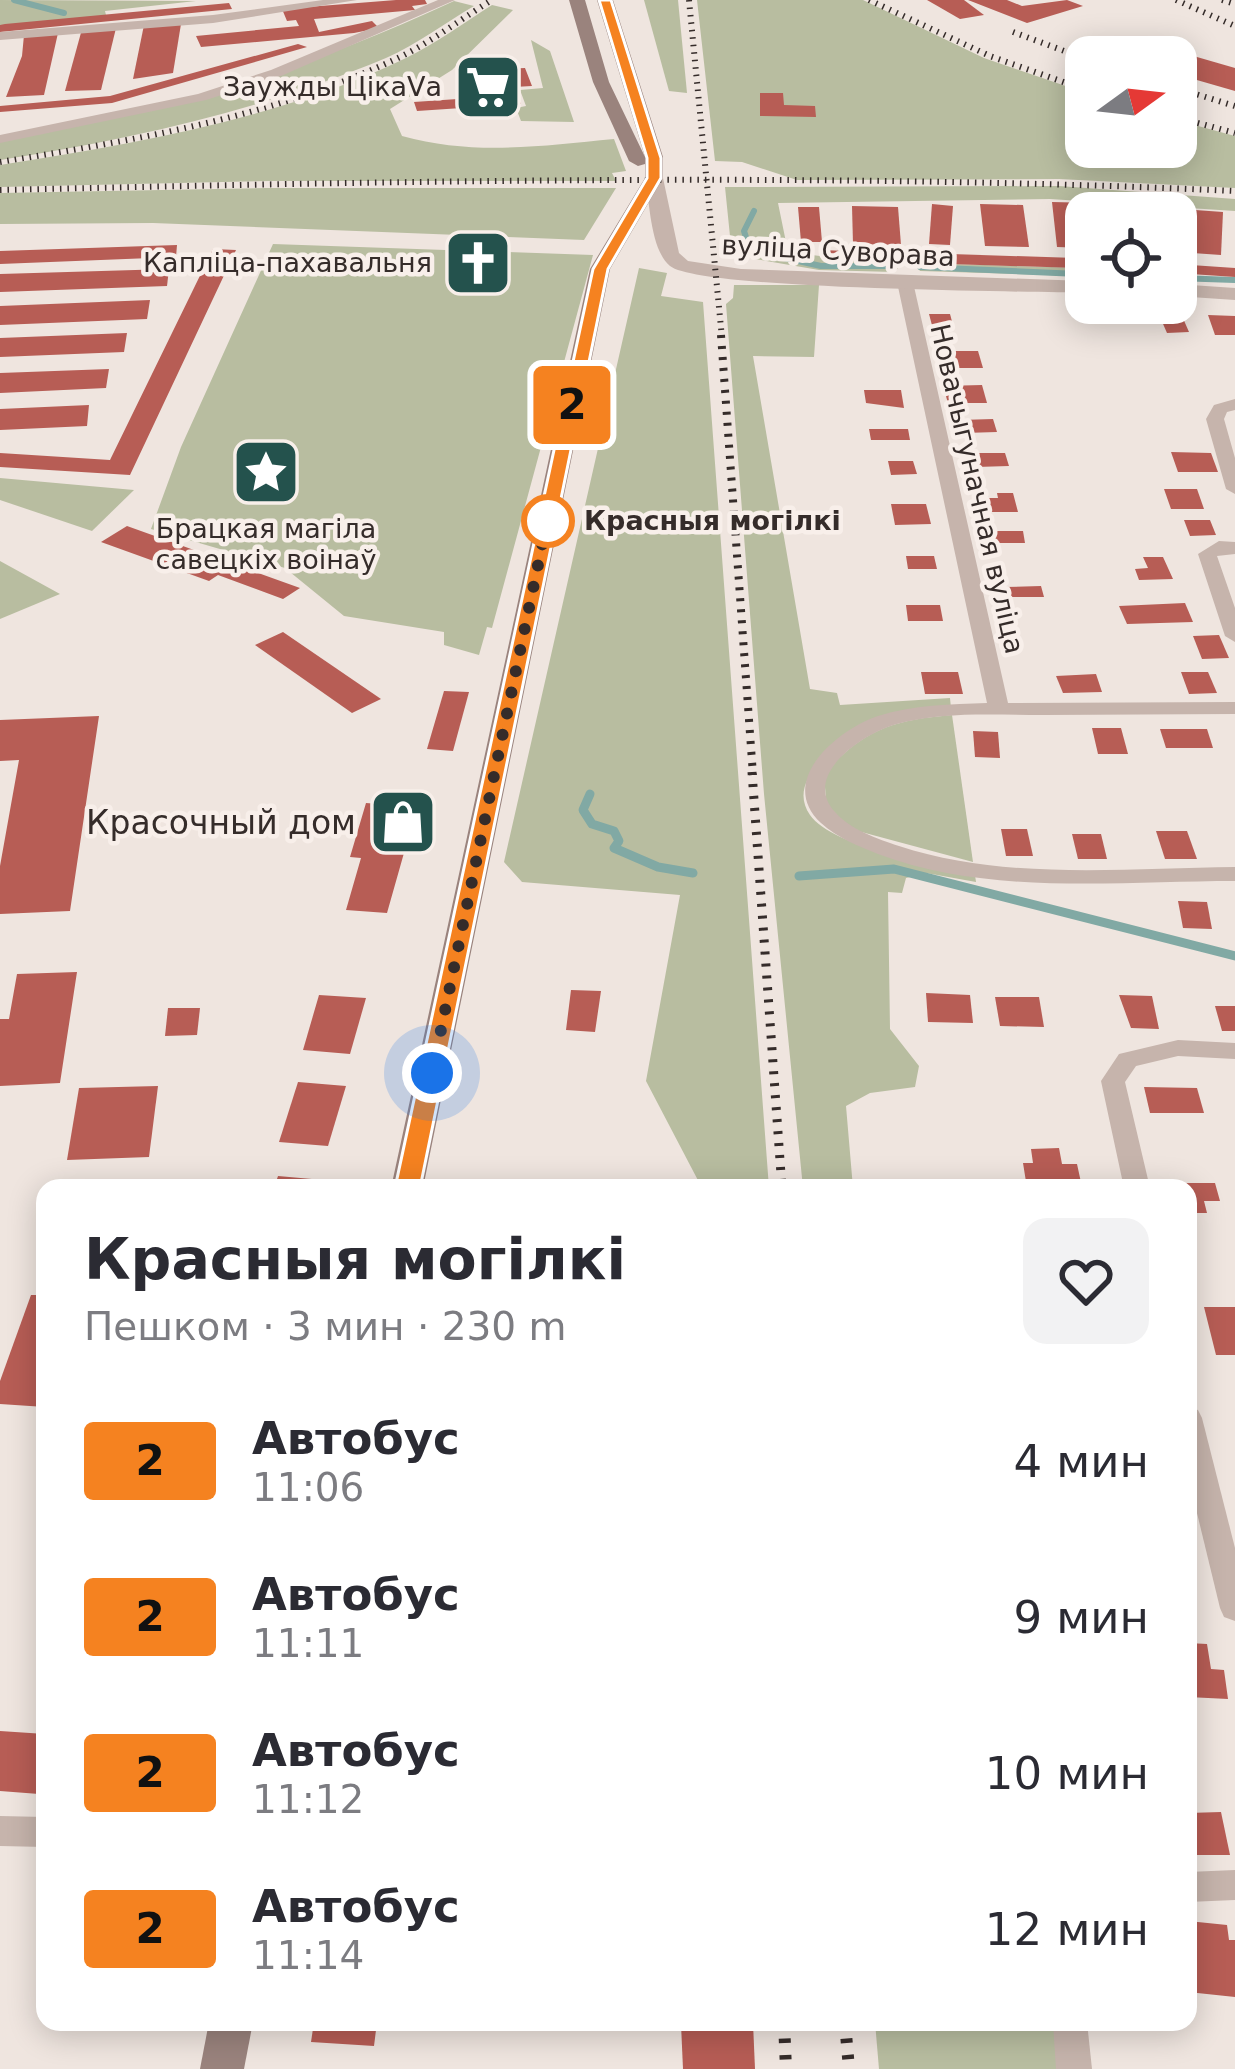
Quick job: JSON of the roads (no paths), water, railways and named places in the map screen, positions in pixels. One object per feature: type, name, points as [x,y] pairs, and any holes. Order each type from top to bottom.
[{"type":"main road","points":[[558,0],[578,5],[597,68],[632,148],[654,178]]},
{"type":"main road","points":[[409,1179],[600,269],[654,178],[654,158],[604,0]]},
{"type":"main road","points":[[597,68],[611,72],[626,68]]},
{"type":"main road","points":[[221,2069],[230,2031]]},
{"type":"street","points":[[0,36],[213,19],[351,0]]},
{"type":"street","points":[[0,140],[202,97],[276,74],[449,0]]},
{"type":"street","name":"вуліца Суворава","points":[[654,178],[670,255],[682,266],[740,275],[1065,286]]},
{"type":"street","name":"Новачыгуначная вуліца","points":[[905,281],[998,709]]},
{"type":"street","points":[[1197,291],[1235,294]]},
{"type":"street","points":[[1235,404],[1220,409],[1215,419],[1235,489]]},
{"type":"street","points":[[1235,548],[1208,554],[1235,636]]},
{"type":"street","points":[[1235,708],[998,709],[912,715],[880,722],[837,750],[816,773],[812,794],[821,815],[849,834],[986,873],[1235,874]]},
{"type":"street","points":[[1135,1179],[1113,1081],[1128,1060],[1178,1048],[1235,1051]]},
{"type":"street","points":[[1197,1454],[1235,1608]]},
{"type":"street","points":[[0,1831],[36,1832]]},
{"type":"street","points":[[1197,1887],[1235,1885]]},
{"type":"street","points":[[1071,2031],[1074,2069]]},
{"type":"waterway","points":[[14,0],[64,13]]},
{"type":"waterway","points":[[754,211],[744,231],[749,247],[757,252],[821,266],[893,266]]},
{"type":"waterway","points":[[920,267],[1065,273]]},
{"type":"waterway","points":[[1197,279],[1235,280]]},
{"type":"waterway","points":[[590,794],[583,810],[592,824],[614,831],[619,841],[614,848],[658,867],[693,873]]},
{"type":"waterway","points":[[799,876],[894,869],[1235,956]]},
{"type":"railway","points":[[0,162],[153,135],[302,96],[398,58],[492,0]]},
{"type":"railway","points":[[689,0],[707,180]]},
{"type":"railway","points":[[869,0],[990,56],[1065,83]]},
{"type":"railway","points":[[1176,0],[1235,26]]},
{"type":"railway","points":[[1222,0],[1235,4]]},
{"type":"railway","points":[[1013,32],[1065,51]]},
{"type":"railway","points":[[1197,94],[1235,106]]},
{"type":"railway","points":[[1197,123],[1235,133]]},
{"type":"railway","points":[[0,190],[707,180]]},
{"type":"railway","points":[[707,180],[722,338]]},
{"type":"railway","points":[[707,180],[1235,191]]},
{"type":"railway","points":[[721,335],[753,775]]},
{"type":"railway","points":[[752,772],[781,1179]]},
{"type":"railway","points":[[784,2031],[786,2069]]},
{"type":"railway","points":[[846,2031],[849,2069]]},
{"type":"place","name":"Заужды ЦікаVа","points":[[488,87]]},
{"type":"place","name":"Капліца-пахавальня","points":[[478,263]]},
{"type":"place","name":"Брацкая магіла савецкіх воінаў","points":[[266,472]]},
{"type":"place","name":"Красныя могілкі","points":[[548,521]]},
{"type":"place","name":"Красочный дом","points":[[403,822]]}]
